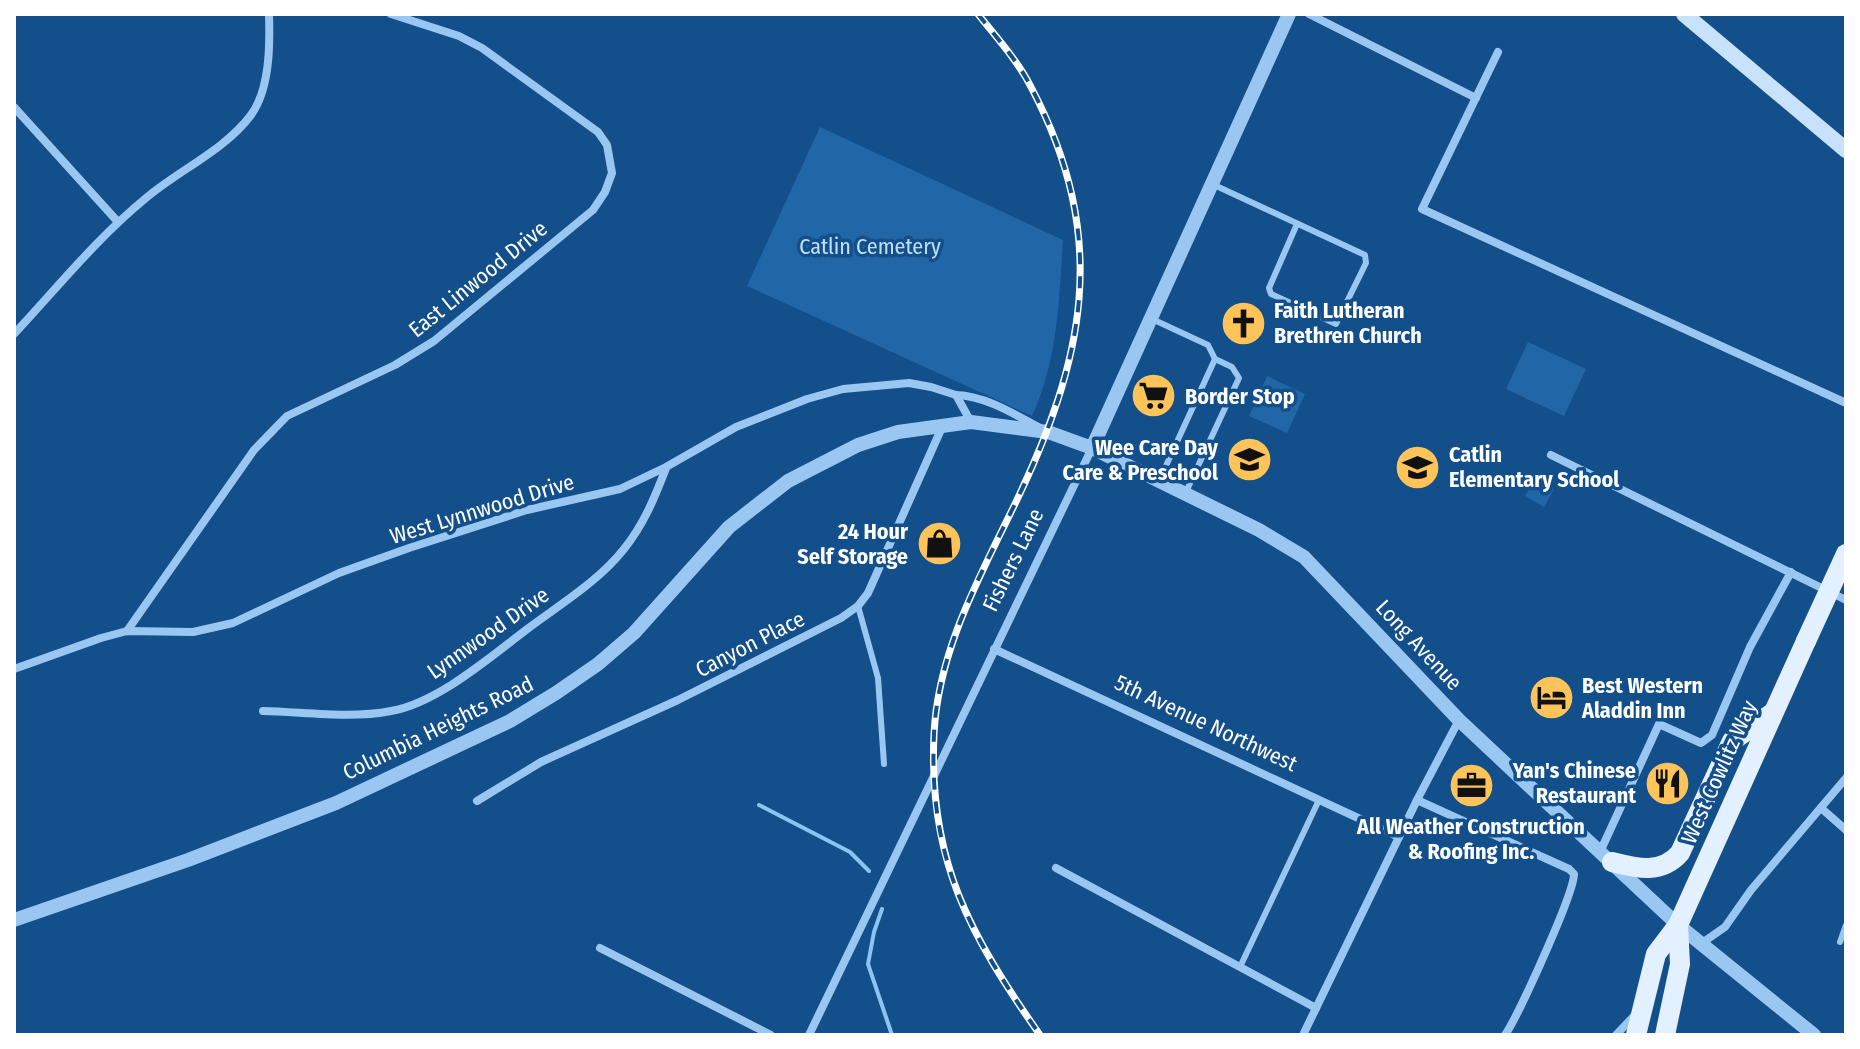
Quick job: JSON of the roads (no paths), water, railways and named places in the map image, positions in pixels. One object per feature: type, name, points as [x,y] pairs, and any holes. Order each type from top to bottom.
[{"type":"main road","points":[[1684,14],[1846,150]]},
{"type":"main road","name":"West Cowlitz Way","points":[[1636,1035],[1656,954],[1678,925],[1846,554]]},
{"type":"main road","points":[[1606,857],[1643,869],[1672,863],[1680,853],[1732,741],[1771,714]]},
{"type":"main road","name":"West Cowlitz Way","points":[[1665,1035],[1680,964],[1678,925]]},
{"type":"street","points":[[14,334],[118,222],[146,197],[229,137],[252,114],[263,89],[269,14]]},
{"type":"street","name":"East Linwood Drive","points":[[127,631],[271,430],[306,405],[395,365],[434,341],[593,210],[605,192],[612,173],[611,158],[598,132],[482,48],[459,36],[391,14]]},
{"type":"street","name":"Fishers Lane","points":[[809,1035],[1092,448],[1289,14]]},
{"type":"street","points":[[1309,14],[1476,98]]},
{"type":"street","points":[[1498,52],[1422,209],[1846,403]]},
{"type":"street","points":[[14,107],[118,222]]},
{"type":"street","name":"West Lynnwood Drive","points":[[14,669],[127,631],[193,632],[233,623],[339,573],[527,510],[620,489],[736,427],[807,399],[843,389],[909,383],[931,387],[971,396],[1014,413],[1048,432]]},
{"type":"street","points":[[956,395],[971,422]]},
{"type":"street","name":"Columbia Heights Road","points":[[14,920],[188,860],[336,803],[510,721],[598,664],[634,633],[729,527],[788,481],[858,445],[898,432],[971,422],[1048,432],[1092,448]]},
{"type":"street","name":"Canyon Place","points":[[477,801],[541,762],[678,700],[841,618],[858,606],[868,593],[944,424]]},
{"type":"street","name":"Long Avenue","points":[[1092,448],[1289,545],[1304,557],[1459,720],[1678,925]]},
{"type":"street","points":[[1551,455],[1846,600]]},
{"type":"street","name":"Lynnwood Drive","points":[[263,711],[393,711],[419,701],[473,671],[579,592],[623,551],[653,502],[666,467]]},
{"type":"street","points":[[1606,857],[1659,724],[1701,743],[1712,735],[1750,647],[1791,572]]},
{"type":"street","name":"5th Avenue Northwest","points":[[994,649],[1399,837]]},
{"type":"street","points":[[1303,1035],[1459,720]]},
{"type":"street","points":[[1702,943],[1725,927],[1751,890],[1846,778]]},
{"type":"street","points":[[1417,800],[1574,874],[1574,883],[1507,1032],[1521,1035]]},
{"type":"street","points":[[1821,808],[1846,830]]},
{"type":"street","points":[[1056,868],[1316,1008]]},
{"type":"street","points":[[1678,925],[1814,1035]]},
{"type":"street","points":[[600,948],[771,1035]]},
{"type":"street","points":[[1616,1035],[1641,1007]]},
{"type":"lane","points":[[1212,184],[1365,255],[1366,263],[1336,324],[1271,294],[1269,288],[1297,224]]},
{"type":"lane","points":[[1151,319],[1208,345],[1215,359],[1232,367],[1239,378],[1185,494]]},
{"type":"lane","points":[[1159,481],[1215,359]]},
{"type":"lane","points":[[858,606],[878,678],[884,764]]},
{"type":"lane","points":[[1240,967],[1319,800]]},
{"type":"lane","points":[[1840,942],[1846,925]]},
{"type":"waterway","points":[[759,805],[850,852],[869,871]]},
{"type":"waterway","points":[[882,909],[868,964],[892,1035]]},
{"type":"railway","points":[[978,14],[1026,77],[1056,143],[1072,196],[1079,248],[1079,299],[1071,350],[1038,454],[962,617],[943,674],[934,734],[934,779],[938,821],[958,895],[993,964],[1040,1035]]},
{"type":"place","name":"Faith Lutheran Brethren Church","points":[[1243,323]]},
{"type":"place","name":"Border Stop","points":[[1154,396]]},
{"type":"place","name":"Wee Care Day Care & Preschool","points":[[1249,460]]},
{"type":"place","name":"Catlin Elementary School","points":[[1418,467]]},
{"type":"place","name":"24 Hour Self Storage","points":[[939,544]]},
{"type":"place","name":"Best Western Aladdin Inn","points":[[1551,698]]},
{"type":"place","name":"Yan's Chinese Restaurant","points":[[1667,783]]},
{"type":"place","name":"All Weather Construction & Roofing Inc.","points":[[1471,785]]},
{"type":"park label","name":"Catlin Cemetery","points":[[870,246]]}]
